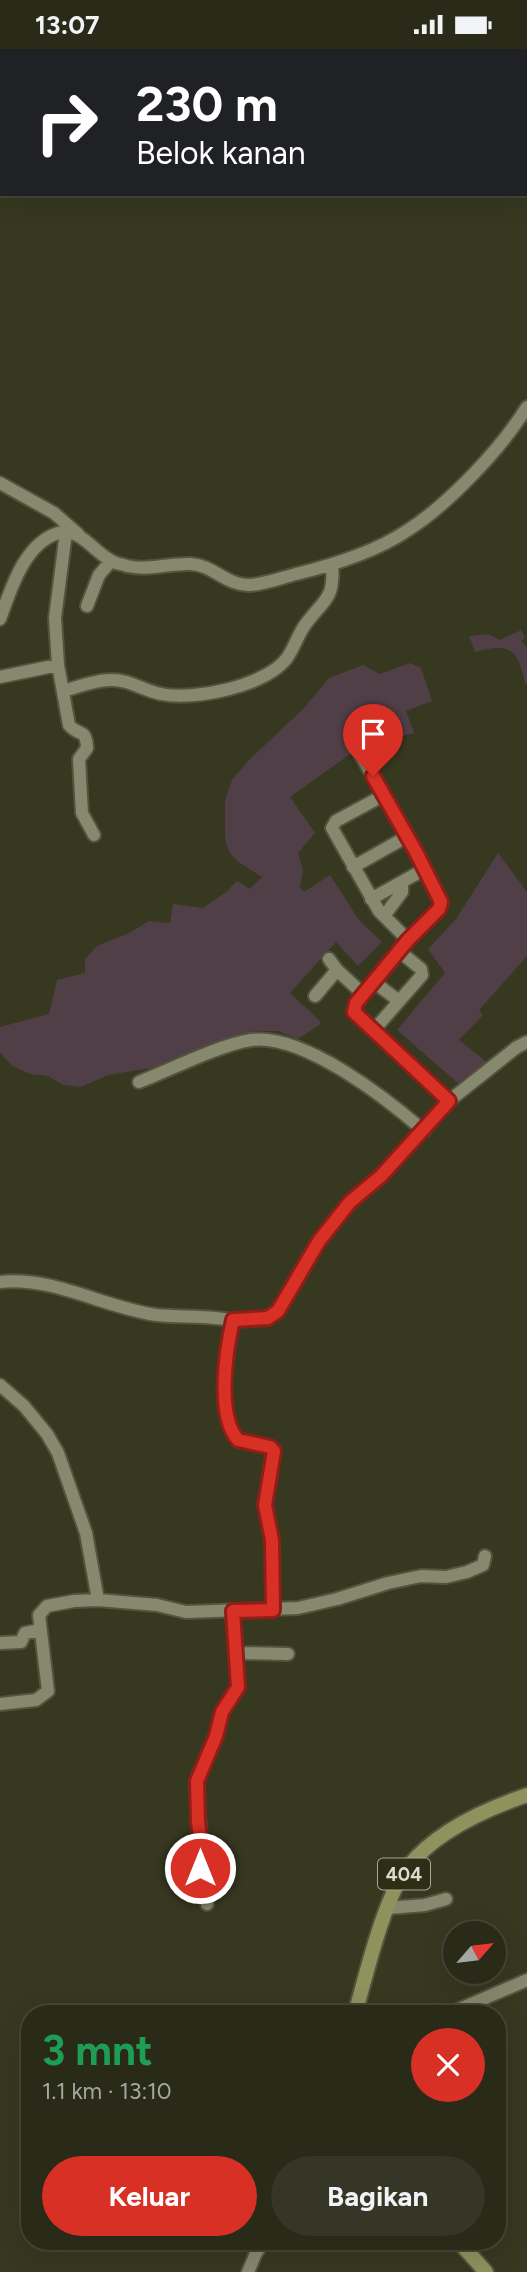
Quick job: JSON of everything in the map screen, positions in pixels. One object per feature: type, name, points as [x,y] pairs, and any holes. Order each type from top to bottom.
[{"type":"main road","name":"404","points":[[358,2005],[388,1908],[407,1868],[421,1853],[482,1812],[527,1795]]},
{"type":"main road","points":[[465,2250],[486,2272]]},
{"type":"street","points":[[0,483],[54,513],[72,533],[111,561],[148,568],[194,564],[217,572],[239,585],[253,585],[329,566],[403,534],[429,515],[496,449],[527,407]]},
{"type":"street","points":[[0,619],[12,584],[31,553],[51,536],[72,533]]},
{"type":"street","points":[[72,533],[55,618],[58,665],[69,725],[83,732],[86,738],[87,748],[79,759],[81,810],[94,835]]},
{"type":"street","points":[[87,606],[99,575],[111,561]]},
{"type":"street","points":[[63,691],[110,680],[129,682],[161,694],[189,696],[243,685],[276,668],[286,659],[304,625],[331,591],[329,566]]},
{"type":"street","points":[[0,677],[58,665]]},
{"type":"street","points":[[361,756],[425,869],[440,899],[440,906],[363,994],[354,1006],[354,1012],[449,1101]]},
{"type":"street","points":[[384,795],[333,825],[333,830],[371,899],[408,940]]},
{"type":"street","points":[[353,867],[408,837]]},
{"type":"street","points":[[371,899],[425,869]]},
{"type":"street","points":[[384,916],[402,892],[402,882]]},
{"type":"street","points":[[373,1031],[423,972],[399,951]]},
{"type":"street","points":[[315,996],[333,965],[363,994]]},
{"type":"street","points":[[374,982],[400,1001]]},
{"type":"street","points":[[139,1082],[241,1042],[279,1040],[312,1054],[381,1095],[424,1131]]},
{"type":"street","points":[[0,1282],[32,1283],[58,1288],[156,1315],[233,1320],[268,1318],[278,1311],[319,1241],[350,1202],[381,1176],[449,1101],[527,1042]]},
{"type":"street","points":[[233,1320],[225,1369],[225,1392],[231,1431],[238,1440],[270,1447],[274,1451],[265,1505],[272,1540],[273,1610]]},
{"type":"street","points":[[0,1385],[24,1406],[47,1434],[58,1453],[86,1532],[98,1600]]},
{"type":"street","points":[[0,1705],[36,1700],[46,1694],[48,1685],[40,1612],[47,1606],[98,1600],[157,1605],[186,1612],[273,1610],[311,1605],[413,1577],[446,1577],[467,1572],[483,1565],[485,1556]]},
{"type":"street","points":[[207,1904],[199,1880],[203,1858],[196,1786],[216,1736],[222,1712],[238,1687],[233,1611]]},
{"type":"street","points":[[0,1643],[21,1642],[24,1633],[40,1630]]},
{"type":"street","points":[[237,1653],[288,1654]]},
{"type":"street","points":[[388,1908],[425,1905],[446,1899]]},
{"type":"street","points":[[470,2005],[527,1980]]},
{"type":"street","points":[[248,2272],[258,2250]]},
{"type":"shaded area","points":[[521,630],[525,638],[521,641],[527,648],[525,684],[519,663],[510,651],[497,648],[475,652],[469,636],[488,634],[500,640]]},
{"type":"shaded area","points":[[410,663],[421,668],[432,701],[406,711],[414,733],[360,747],[290,797],[315,833],[298,853],[303,870],[300,887],[304,892],[330,875],[359,920],[382,942],[358,966],[336,942],[290,993],[321,1022],[319,1025],[298,1039],[278,1031],[254,1031],[157,1067],[108,1075],[81,1087],[63,1085],[48,1076],[30,1074],[12,1066],[0,1052],[0,1027],[49,1014],[57,980],[85,973],[85,959],[97,946],[129,933],[149,921],[170,923],[173,904],[203,908],[237,881],[250,889],[262,877],[237,861],[229,852],[225,838],[225,800],[232,780],[248,761],[305,707],[329,678],[363,665],[380,674]]},
{"type":"shaded area","points":[[498,853],[527,892],[527,956],[479,1010],[483,1015],[459,1040],[488,1063],[460,1085],[397,1030],[445,973],[428,949],[456,919]]},
{"type":"route","points":[[200,1868],[203,1858],[198,1822],[198,1776],[216,1736],[222,1712],[238,1687],[233,1611],[273,1610],[272,1540],[265,1495],[274,1451],[270,1447],[238,1440],[231,1431],[225,1392],[225,1369],[233,1320],[268,1318],[278,1311],[319,1241],[350,1202],[381,1176],[449,1101],[355,1015],[353,1009],[408,940],[439,909],[441,902],[373,776]]}]
